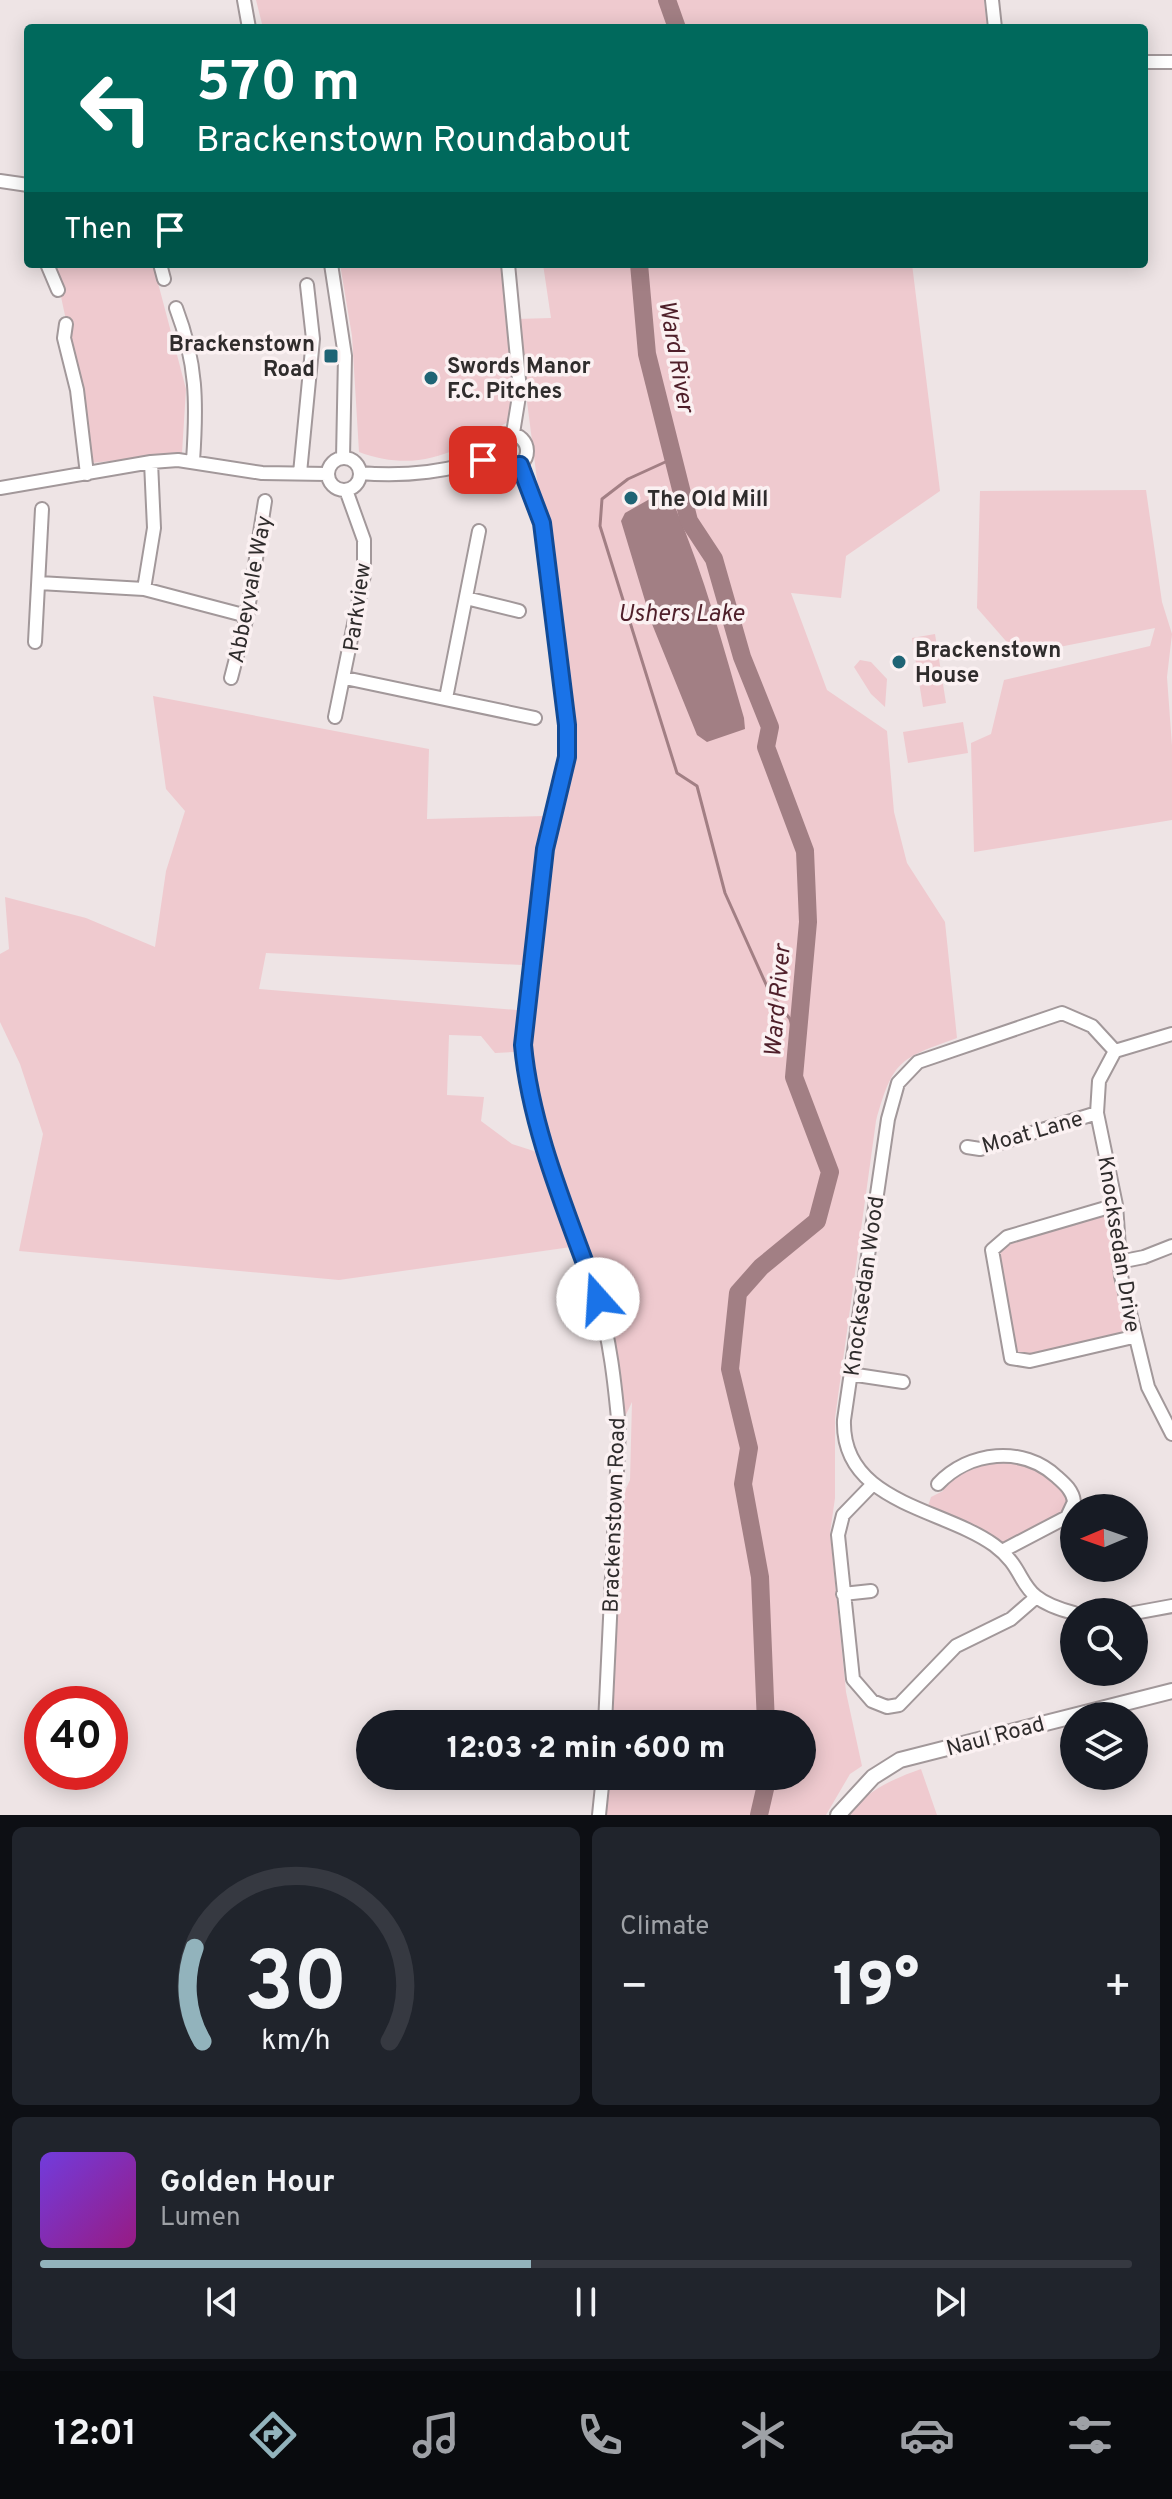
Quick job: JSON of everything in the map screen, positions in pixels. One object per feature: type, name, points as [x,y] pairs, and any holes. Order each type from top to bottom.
[{"type":"main road","name":"Naul Road","points":[[838,1815],[873,1777],[900,1760],[1172,1691]]},
{"type":"street","points":[[244,0],[248,24]]},
{"type":"street","points":[[992,0],[995,24]]},
{"type":"street","points":[[1148,62],[1172,62]]},
{"type":"street","points":[[0,181],[24,184]]},
{"type":"street","points":[[49,268],[58,290]]},
{"type":"street","points":[[161,268],[164,279]]},
{"type":"street","points":[[332,268],[345,356],[343,458]]},
{"type":"street","points":[[508,268],[520,390],[513,433]]},
{"type":"street","points":[[300,473],[313,339],[307,285]]},
{"type":"street","points":[[176,308],[191,346],[198,400],[193,461]]},
{"type":"street","points":[[66,324],[64,338],[77,390],[87,474]]},
{"type":"street","points":[[493,455],[497,439],[513,433]]},
{"type":"street","points":[[493,455],[504,467],[520,465],[527,456],[527,445],[513,433]]},
{"type":"street","points":[[360,473],[407,474],[454,467],[493,455]]},
{"type":"street","points":[[343,458],[357,464],[360,473],[358,483],[346,490],[331,484],[327,474],[330,464],[343,458]]},
{"type":"street","points":[[0,488],[151,462],[193,461],[262,473],[327,474]]},
{"type":"street","points":[[144,589],[154,528],[151,462]]},
{"type":"street","name":"Brackenstown Road","points":[[520,465],[542,523],[567,725],[567,757],[545,849],[523,1045],[526,1076],[546,1149],[598,1299],[616,1397],[618,1453],[606,1710]]},
{"type":"street","name":"Parkview","points":[[335,717],[364,575],[364,540],[346,490]]},
{"type":"street","name":"Abbeyvale Way","points":[[231,678],[247,616],[265,501]]},
{"type":"street","points":[[35,642],[42,509]]},
{"type":"street","points":[[446,698],[479,531]]},
{"type":"street","points":[[39,583],[144,589],[247,616]]},
{"type":"street","points":[[466,598],[519,611]]},
{"type":"street","name":"Parkview","points":[[345,678],[501,708],[535,718]]},
{"type":"street","name":"Knocksedan Wood","points":[[1034,1599],[1002,1551],[977,1534],[910,1508],[873,1484],[846,1445],[844,1420],[850,1374],[888,1119],[903,1075],[932,1056],[1062,1013],[1092,1026],[1115,1051]]},
{"type":"street","points":[[1115,1051],[1172,1034]]},
{"type":"street","name":"Knocksedan Drive","points":[[1115,1051],[1099,1081],[1097,1113],[1116,1205],[1119,1262],[1133,1337],[1148,1387],[1172,1434]]},
{"type":"street","name":"Moat Lane","points":[[967,1147],[980,1149],[1097,1113]]},
{"type":"street","points":[[1116,1205],[1007,1237],[997,1242],[992,1250],[1011,1358],[1030,1361],[1133,1337]]},
{"type":"street","points":[[1119,1262],[1144,1257],[1172,1246]]},
{"type":"street","points":[[850,1374],[903,1382]]},
{"type":"street","points":[[938,1484],[947,1474],[983,1459],[1006,1455],[1037,1461],[1069,1489],[1074,1502],[1067,1517],[1002,1551]]},
{"type":"street","points":[[873,1484],[852,1503],[840,1523],[843,1594],[853,1679],[864,1695],[887,1707],[904,1701],[956,1646],[1011,1619],[1034,1599],[1060,1608]]},
{"type":"street","points":[[843,1594],[871,1591]]},
{"type":"street","points":[[1148,1610],[1172,1606]]},
{"type":"street","points":[[599,1815],[602,1790]]},
{"type":"shaded area","points":[[256,0],[984,0],[987,24],[262,24]]},
{"type":"shaded area","points":[[55,268],[154,268],[186,389],[182,453],[92,463],[82,395]]},
{"type":"shaded area","points":[[341,268],[510,268],[516,319],[551,318],[544,268],[912,268],[940,491],[846,556],[841,598],[791,593],[827,690],[887,731],[894,812],[907,863],[945,922],[957,1038],[922,1051],[901,1065],[888,1086],[876,1121],[835,1418],[835,1498],[830,1533],[846,1692],[862,1766],[850,1774],[826,1815],[603,1815],[606,1790],[816,1790],[816,1710],[610,1710],[622,1497],[630,1480],[632,1402],[619,1429],[599,1306],[526,1076],[532,958],[567,757],[562,675],[519,339],[513,419],[458,449],[421,460],[402,461],[359,452],[352,336]]},
{"type":"shaded area","points":[[1146,490],[1162,602],[1172,634],[1167,677],[1172,746],[1172,820],[974,852],[971,743],[991,734],[1004,680],[1150,646],[1155,628],[1039,651],[1012,648],[977,608],[980,491]]},
{"type":"shaded area","points":[[935,634],[946,703],[923,707],[912,638]]},
{"type":"shaded area","points":[[860,660],[871,662],[887,679],[885,707],[871,694],[854,667]]},
{"type":"shaded area","points":[[153,696],[429,749],[427,819],[544,816],[522,965],[266,953],[259,989],[517,1010],[514,1052],[495,1053],[481,1036],[449,1035],[447,1095],[484,1097],[481,1121],[512,1144],[537,1152],[571,1247],[339,1280],[19,1251],[43,1134],[20,1064],[0,1022],[0,954],[9,949],[5,897],[86,918],[155,947],[166,871],[185,811],[166,789]]},
{"type":"shaded area","points":[[963,722],[968,753],[908,763],[903,732]]},
{"type":"shaded area","points":[[1111,1215],[1126,1332],[1029,1358],[1015,1353],[1000,1263],[1001,1246]]},
{"type":"shaded area","points":[[995,1460],[1036,1470],[1065,1494],[1060,1494],[1060,1516],[1003,1543],[927,1509],[931,1497],[943,1491],[942,1482]]},
{"type":"shaded area","points":[[921,1769],[937,1815],[847,1815],[881,1787]]},
{"type":"water","name":"Ushers Lake","points":[[655,496],[673,502],[684,528],[712,608],[744,718],[745,729],[707,742],[697,735],[652,624],[621,521],[625,513]]},
{"type":"waterway","name":"Ward River","points":[[667,0],[676,24]]},
{"type":"waterway","name":"Ward River","points":[[639,268],[647,354],[689,521],[714,559],[742,657],[770,727],[766,747],[805,851],[808,922],[794,1077],[830,1172],[817,1221],[761,1267],[738,1293],[730,1369],[749,1448],[743,1484],[760,1577],[765,1710]]},
{"type":"waterway","points":[[674,458],[628,479],[602,499],[600,526],[677,773],[697,786],[725,893],[769,991],[790,1019],[798,1047]]},
{"type":"waterway","name":"Ward River","points":[[759,1815],[765,1790]]},
{"type":"place","name":"Brackenstown Road","points":[[331,356]]},
{"type":"place","name":"Swords Manor F.C. Pitches","points":[[431,378]]},
{"type":"place","name":"The Old Mill","points":[[631,498]]},
{"type":"place","name":"Brackenstown House","points":[[899,662]]},
{"type":"route","points":[[483,460],[493,455],[504,467],[520,465],[542,523],[562,675],[567,757],[545,849],[524,1012],[523,1045],[526,1076],[546,1149],[598,1299]]}]
